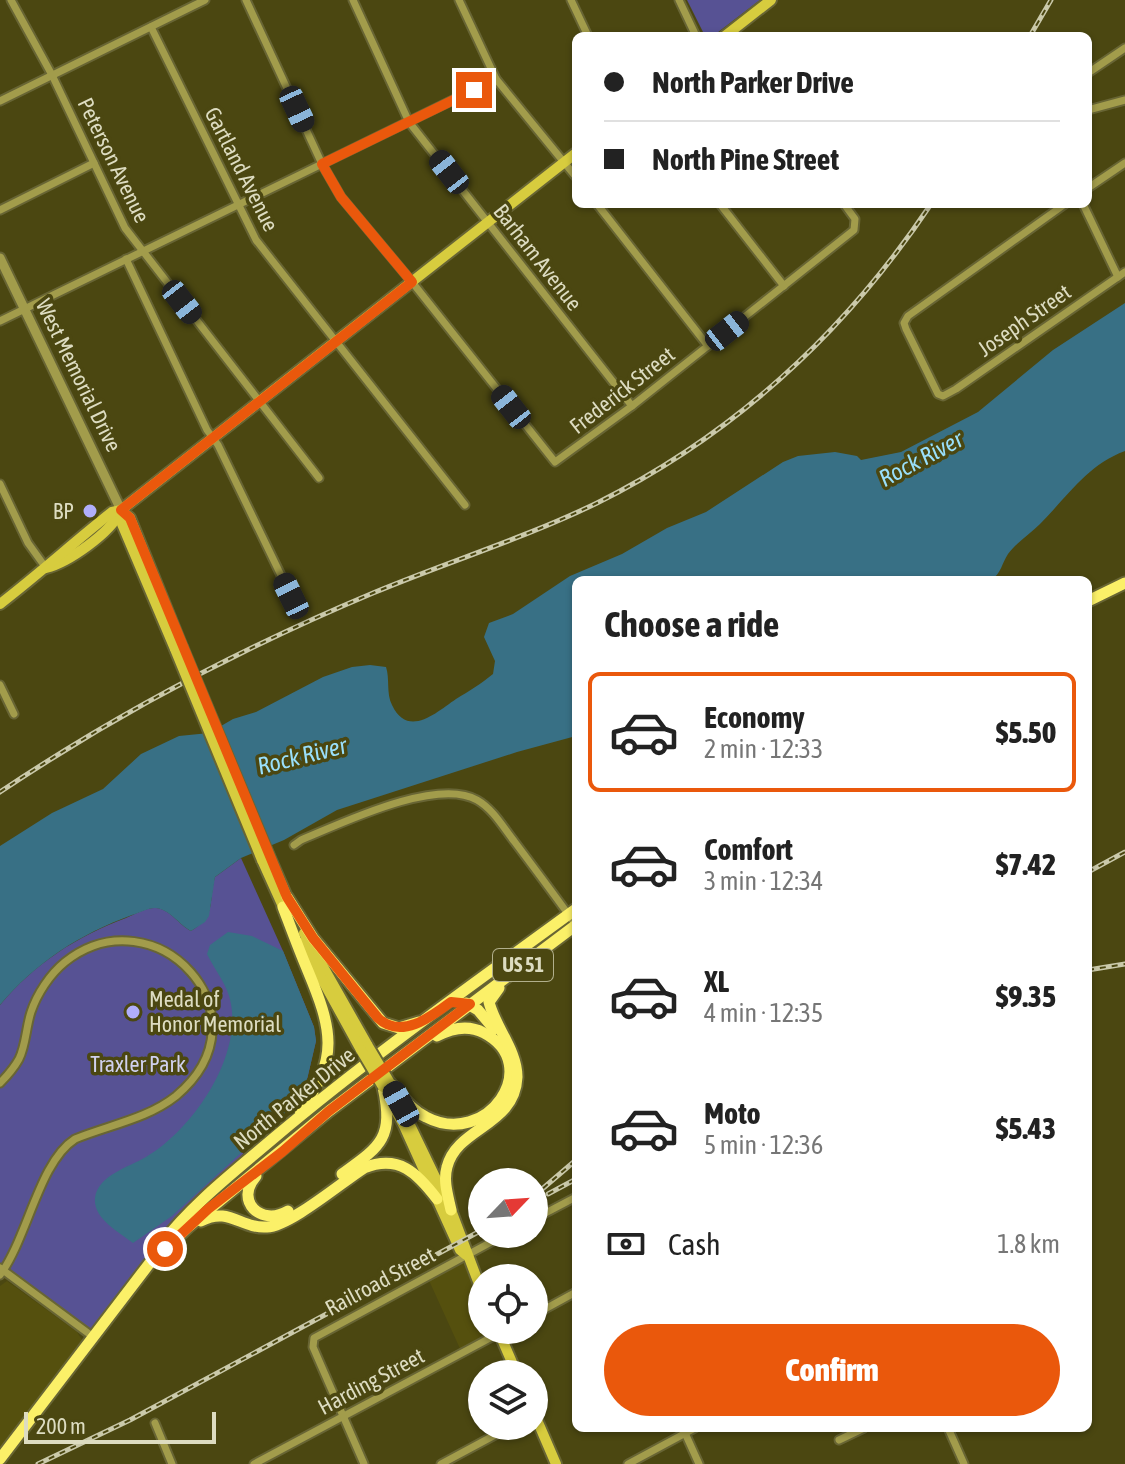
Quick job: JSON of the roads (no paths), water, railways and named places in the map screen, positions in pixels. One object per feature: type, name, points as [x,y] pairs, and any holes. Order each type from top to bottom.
[{"type":"main road","points":[[730,32],[771,0]]},
{"type":"main road","points":[[46,568],[59,565],[81,549],[115,522],[121,510],[572,156]]},
{"type":"main road","points":[[0,604],[112,512],[121,510]]},
{"type":"main road","name":"West Memorial Drive","points":[[121,510],[122,524],[178,648]]},
{"type":"main road","name":"West Memorial Drive","points":[[121,510],[130,518],[178,648]]},
{"type":"main road","points":[[81,549],[114,533],[131,545]]},
{"type":"main road","points":[[1092,599],[1125,583]]},
{"type":"main road","points":[[178,648],[285,902],[324,1010],[328,1059],[313,1094],[281,1132]]},
{"type":"main road","points":[[285,902],[383,1023],[399,1028],[428,1019]]},
{"type":"main road","points":[[285,902],[451,1210],[470,1264]]},
{"type":"main road","name":"North Parker Drive","points":[[105,1320],[184,1217],[244,1163],[428,1019],[572,912]]},
{"type":"main road","name":"North Parker Drive","points":[[0,1459],[149,1264],[329,1111],[572,928]]},
{"type":"main road","points":[[451,1210],[446,1178],[450,1160],[466,1140],[504,1110],[515,1091],[516,1067],[489,1002],[491,996],[520,967]]},
{"type":"main road","points":[[451,1002],[470,1004],[487,1019],[507,1045]]},
{"type":"main road","points":[[386,1085],[419,1113],[434,1121],[452,1124],[469,1123],[485,1116],[499,1104],[507,1089],[509,1072],[505,1054],[494,1040],[476,1030],[451,1030],[405,1055]]},
{"type":"main road","points":[[282,1152],[249,1186],[249,1202],[255,1211],[264,1216],[285,1213],[376,1149],[385,1134],[387,1122],[386,1085]]},
{"type":"main road","points":[[386,1085],[460,1250],[466,1255]]},
{"type":"main road","points":[[244,1163],[232,1179],[229,1193],[234,1211],[244,1222]]},
{"type":"main road","points":[[181,1235],[212,1216],[226,1215],[263,1228],[281,1223],[364,1168],[377,1163],[404,1167],[416,1174],[437,1199]]},
{"type":"main road","points":[[545,1440],[556,1464]]},
{"type":"street","name":"Peterson Avenue","points":[[11,0],[52,75],[125,228],[319,478]]},
{"type":"street","points":[[0,101],[205,0]]},
{"type":"street","points":[[246,0],[322,164],[341,197],[412,282]]},
{"type":"street","name":"Barham Avenue","points":[[353,0],[409,122],[632,406]]},
{"type":"street","points":[[459,0],[496,79],[572,172]]},
{"type":"street","points":[[571,0],[586,32]]},
{"type":"street","points":[[679,0],[694,32]]},
{"type":"street","name":"Gartland Avenue","points":[[151,27],[256,240],[465,505]]},
{"type":"street","points":[[1092,70],[1125,48]]},
{"type":"street","points":[[0,321],[496,79]]},
{"type":"street","points":[[1092,109],[1125,100]]},
{"type":"street","points":[[0,210],[94,163]]},
{"type":"street","points":[[1092,185],[1125,163]]},
{"type":"street","points":[[600,208],[708,346]]},
{"type":"street","points":[[723,208],[784,286]]},
{"type":"street","name":"Frederick Street","points":[[412,282],[555,462],[632,406],[854,230],[856,223],[847,208]]},
{"type":"street","name":"Joseph Street","points":[[1059,208],[911,312],[904,323],[938,394],[943,396],[1122,275]]},
{"type":"street","points":[[1085,208],[1122,275]]},
{"type":"street","name":"West Memorial Drive","points":[[0,258],[121,510]]},
{"type":"street","points":[[126,259],[291,596]]},
{"type":"street","points":[[0,484],[28,543],[46,568]]},
{"type":"street","points":[[0,685],[14,714]]},
{"type":"street","points":[[294,845],[359,816],[407,800],[451,792],[465,795],[488,808],[572,912]]},
{"type":"street","points":[[0,1083],[20,1057],[31,1011],[49,978],[84,950],[99,944],[125,941],[152,947],[181,961],[207,995],[213,1015],[212,1039],[200,1069],[176,1096],[159,1107],[83,1136],[64,1147],[53,1161],[21,1237],[1,1271],[92,1336]]},
{"type":"street","points":[[548,1212],[572,1199]]},
{"type":"street","name":"Railroad Street","points":[[343,1416],[313,1347],[314,1338],[479,1248]]},
{"type":"street","points":[[548,1307],[572,1294]]},
{"type":"street","name":"Harding Street","points":[[254,1464],[477,1344]]},
{"type":"street","points":[[343,1416],[364,1464]]},
{"type":"street","points":[[155,1423],[172,1464]]},
{"type":"street","points":[[839,1440],[856,1432]]},
{"type":"street","points":[[950,1432],[964,1464]]},
{"type":"street","points":[[628,1464],[685,1433],[699,1464]]},
{"type":"street","points":[[441,1464],[486,1440]]},
{"type":"water","name":"Rock River","points":[[1125,303],[1125,451],[1100,464],[1079,482],[1011,550],[996,576],[572,576],[572,737],[337,810],[284,840],[241,858],[215,877],[209,916],[191,931],[160,909],[132,915],[94,931],[60,951],[28,975],[0,1005],[0,846],[52,813],[103,789],[141,754],[179,736],[209,733],[323,677],[352,667],[386,667],[392,705],[406,720],[423,720],[493,674],[495,661],[484,637],[489,623],[513,614],[570,576],[706,512],[783,462],[798,456],[835,452],[857,456],[861,460],[901,452],[978,412],[1053,350]]},
{"type":"water","points":[[228,932],[252,936],[283,951],[314,1027],[316,1041],[305,1088],[287,1111],[172,1216],[133,1243],[102,1219],[95,1206],[97,1190],[108,1178],[163,1145],[196,1111],[210,1091],[221,1069],[232,1025],[229,997],[207,954],[210,945]]},
{"type":"railway","points":[[1032,32],[1051,0]]},
{"type":"railway","points":[[0,792],[135,709],[276,636],[373,593],[570,516],[647,476],[741,412],[784,375],[862,295],[928,208]]},
{"type":"railway","points":[[1092,870],[1125,852]]},
{"type":"railway","points":[[1092,969],[1125,964]]},
{"type":"railway","points":[[548,1184],[572,1163]]},
{"type":"railway","points":[[548,1194],[572,1181]]},
{"type":"railway","points":[[38,1464],[130,1420],[468,1238]]},
{"type":"place","name":"BP","points":[[90,511]]},
{"type":"place","name":"Medal of Honor Memorial","points":[[133,1012]]},
{"type":"park label","name":"Traxler Park","points":[[138,1064]]}]
